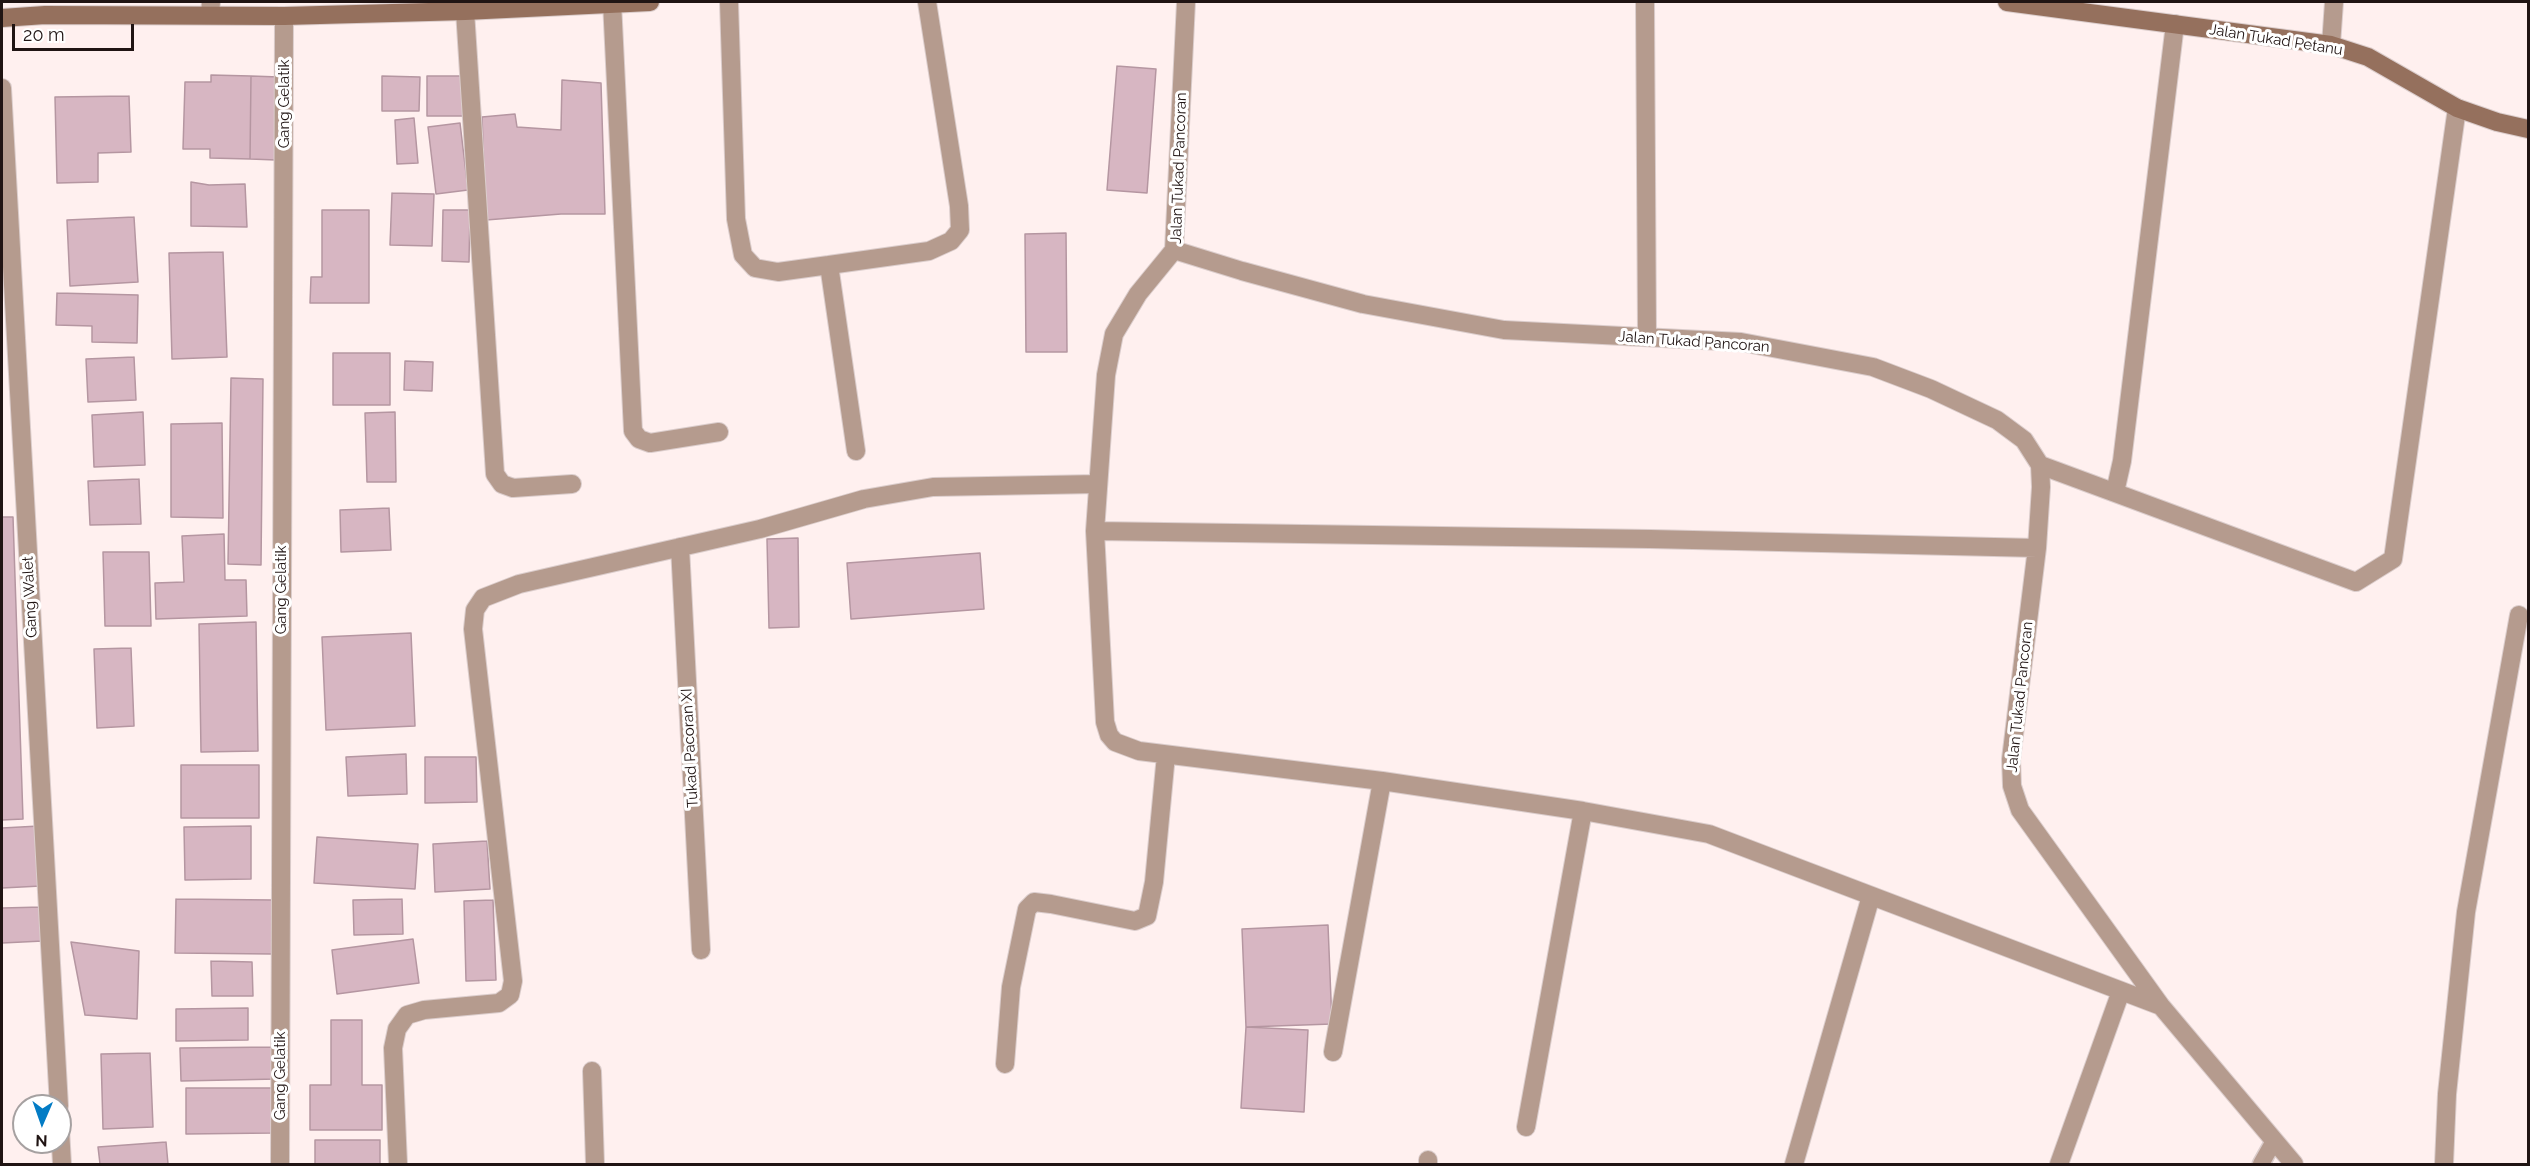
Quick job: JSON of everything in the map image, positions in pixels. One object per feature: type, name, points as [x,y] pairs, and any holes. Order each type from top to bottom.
[{"type":"street","points":[[612,2],[633,431],[639,439],[650,443],[719,432]]},
{"type":"street","points":[[2,18],[46,8],[211,8],[284,16],[421,6],[465,11],[509,5],[650,2]]},
{"type":"street","points":[[729,2],[736,219],[743,255],[755,268],[778,272],[929,251],[951,241],[960,230],[959,206],[927,2]]},
{"type":"street","name":"Jalan Tukad Pancoran","points":[[1186,2],[1174,250],[1363,304],[1494,328],[1741,342],[1873,367],[1931,389],[1998,420],[2024,440],[2040,465],[2037,548],[2011,759],[2012,786],[2019,810],[2161,1006],[2294,1164]]},
{"type":"street","points":[[1645,2],[1647,337]]},
{"type":"street","name":"Jalan Tukad Petanu","points":[[2007,2],[2094,8],[2175,24],[2331,45],[2368,57],[2457,108],[2497,122],[2529,129]]},
{"type":"street","points":[[2331,45],[2334,2]]},
{"type":"street","points":[[465,11],[495,474],[502,484],[513,488],[572,484]]},
{"type":"street","name":"Gang Gelatik","points":[[280,1164],[284,16]]},
{"type":"street","points":[[2115,492],[2122,460],[2175,24]]},
{"type":"street","name":"Gang Walet","points":[[2,88],[58,1094]]},
{"type":"street","points":[[2040,465],[2356,582],[2393,559],[2457,108]]},
{"type":"street","points":[[1174,250],[1138,294],[1114,334],[1106,375],[1095,531],[1105,722],[1109,735],[1115,742],[1139,751],[1382,781],[1583,811],[1709,834],[2161,1006]]},
{"type":"street","points":[[829,265],[856,451]]},
{"type":"street","points":[[398,1164],[393,1048],[397,1029],[407,1015],[424,1010],[499,1003],[510,995],[513,981],[473,629],[475,610],[483,598],[519,584],[760,529],[864,499],[933,487],[1098,484]]},
{"type":"street","points":[[1095,531],[1650,539],[2037,548]]},
{"type":"street","name":"Tukad Pacoran XI","points":[[680,547],[701,950]]},
{"type":"street","points":[[2444,1164],[2447,1094],[2466,912],[2519,615]]},
{"type":"street","points":[[1005,1064],[1011,987],[1027,909],[1034,902],[1136,921],[1147,916],[1154,882],[1166,755]]},
{"type":"street","points":[[1333,1052],[1382,781]]},
{"type":"street","points":[[1526,1127],[1583,811]]},
{"type":"street","points":[[1794,1164],[1871,896]]},
{"type":"street","points":[[2059,1164],[2121,991]]},
{"type":"street","points":[[592,1071],[595,1164]]},
{"type":"lane","points":[[2261,1164],[2274,1141]]},
{"type":"building","points":[[1117,66],[1156,69],[1147,193],[1107,190]]},
{"type":"building","points":[[211,75],[251,76],[250,159],[210,158],[210,149],[183,149],[185,82],[211,82]]},
{"type":"building","points":[[251,76],[279,77],[276,160],[250,159]]},
{"type":"building","points":[[382,76],[420,77],[419,111],[382,111]]},
{"type":"building","points":[[427,76],[464,76],[465,116],[427,116]]},
{"type":"building","points":[[562,80],[601,83],[605,214],[561,214],[486,220],[482,117],[515,114],[517,127],[561,130]]},
{"type":"building","points":[[129,96],[131,152],[98,153],[98,182],[57,183],[55,97]]},
{"type":"building","points":[[414,118],[418,163],[397,164],[395,120]]},
{"type":"building","points":[[460,123],[468,190],[436,194],[428,127]]},
{"type":"building","points":[[191,182],[209,185],[245,184],[247,227],[191,226]]},
{"type":"building","points":[[392,193],[434,194],[432,246],[390,245]]},
{"type":"building","points":[[322,210],[369,210],[369,303],[310,303],[311,277],[322,277]]},
{"type":"building","points":[[443,210],[470,210],[469,262],[442,261]]},
{"type":"building","points":[[134,217],[138,282],[70,286],[67,220]]},
{"type":"building","points":[[1066,233],[1067,352],[1026,352],[1025,234]]},
{"type":"building","points":[[223,252],[227,357],[172,359],[169,253]]},
{"type":"building","points":[[57,293],[138,295],[137,343],[92,342],[92,326],[56,325]]},
{"type":"building","points":[[333,353],[390,353],[390,405],[333,405]]},
{"type":"building","points":[[134,357],[136,400],[88,402],[86,359]]},
{"type":"building","points":[[405,361],[433,362],[432,391],[404,390]]},
{"type":"building","points":[[231,378],[263,379],[261,565],[228,564]]},
{"type":"building","points":[[143,412],[145,465],[94,467],[92,415]]},
{"type":"building","points":[[395,412],[396,482],[367,482],[365,413]]},
{"type":"building","points":[[222,423],[223,518],[171,517],[171,424]]},
{"type":"building","points":[[139,479],[141,524],[90,525],[88,481]]},
{"type":"building","points":[[389,508],[391,550],[341,552],[340,510]]},
{"type":"building","points":[[2,517],[13,517],[23,819],[2,820]]},
{"type":"building","points":[[224,534],[225,580],[246,580],[247,616],[156,619],[155,583],[184,582],[182,536]]},
{"type":"building","points":[[798,538],[799,627],[769,628],[767,539]]},
{"type":"building","points":[[103,552],[149,552],[151,626],[105,626]]},
{"type":"building","points":[[980,553],[984,609],[851,619],[847,563]]},
{"type":"building","points":[[256,622],[258,751],[201,752],[199,624]]},
{"type":"building","points":[[411,633],[415,726],[326,730],[322,637]]},
{"type":"building","points":[[131,648],[134,726],[97,728],[94,649]]},
{"type":"building","points":[[406,754],[407,794],[348,796],[346,757]]},
{"type":"building","points":[[425,757],[476,757],[477,802],[425,803]]},
{"type":"building","points":[[181,765],[259,765],[259,818],[181,818]]},
{"type":"building","points":[[39,826],[41,886],[2,888],[2,828]]},
{"type":"building","points":[[251,826],[251,879],[185,880],[184,827]]},
{"type":"building","points":[[317,837],[418,844],[415,889],[314,883]]},
{"type":"building","points":[[487,841],[490,889],[435,892],[433,844]]},
{"type":"building","points":[[176,899],[273,900],[272,954],[175,953]]},
{"type":"building","points":[[402,899],[403,934],[354,935],[353,900]]},
{"type":"building","points":[[493,900],[496,980],[466,981],[464,901]]},
{"type":"building","points":[[42,907],[43,941],[2,943],[2,908]]},
{"type":"building","points":[[1328,925],[1332,1024],[1246,1027],[1242,929]]},
{"type":"building","points":[[413,939],[419,983],[337,994],[332,950]]},
{"type":"building","points":[[71,942],[139,951],[137,1019],[85,1015]]},
{"type":"building","points":[[211,961],[252,962],[253,996],[212,996]]},
{"type":"building","points":[[248,1008],[248,1040],[176,1041],[176,1009]]},
{"type":"building","points":[[331,1020],[362,1020],[362,1085],[382,1085],[382,1130],[310,1130],[310,1085],[331,1085]]},
{"type":"building","points":[[1246,1027],[1308,1030],[1304,1112],[1241,1108]]},
{"type":"building","points":[[276,1047],[277,1079],[181,1081],[180,1048]]},
{"type":"building","points":[[150,1053],[153,1127],[103,1129],[101,1054]]},
{"type":"building","points":[[186,1088],[272,1088],[273,1133],[186,1134]]},
{"type":"building","points":[[315,1140],[380,1140],[380,1164],[315,1164]]},
{"type":"building","points":[[166,1142],[168,1164],[100,1164],[98,1147]]}]
